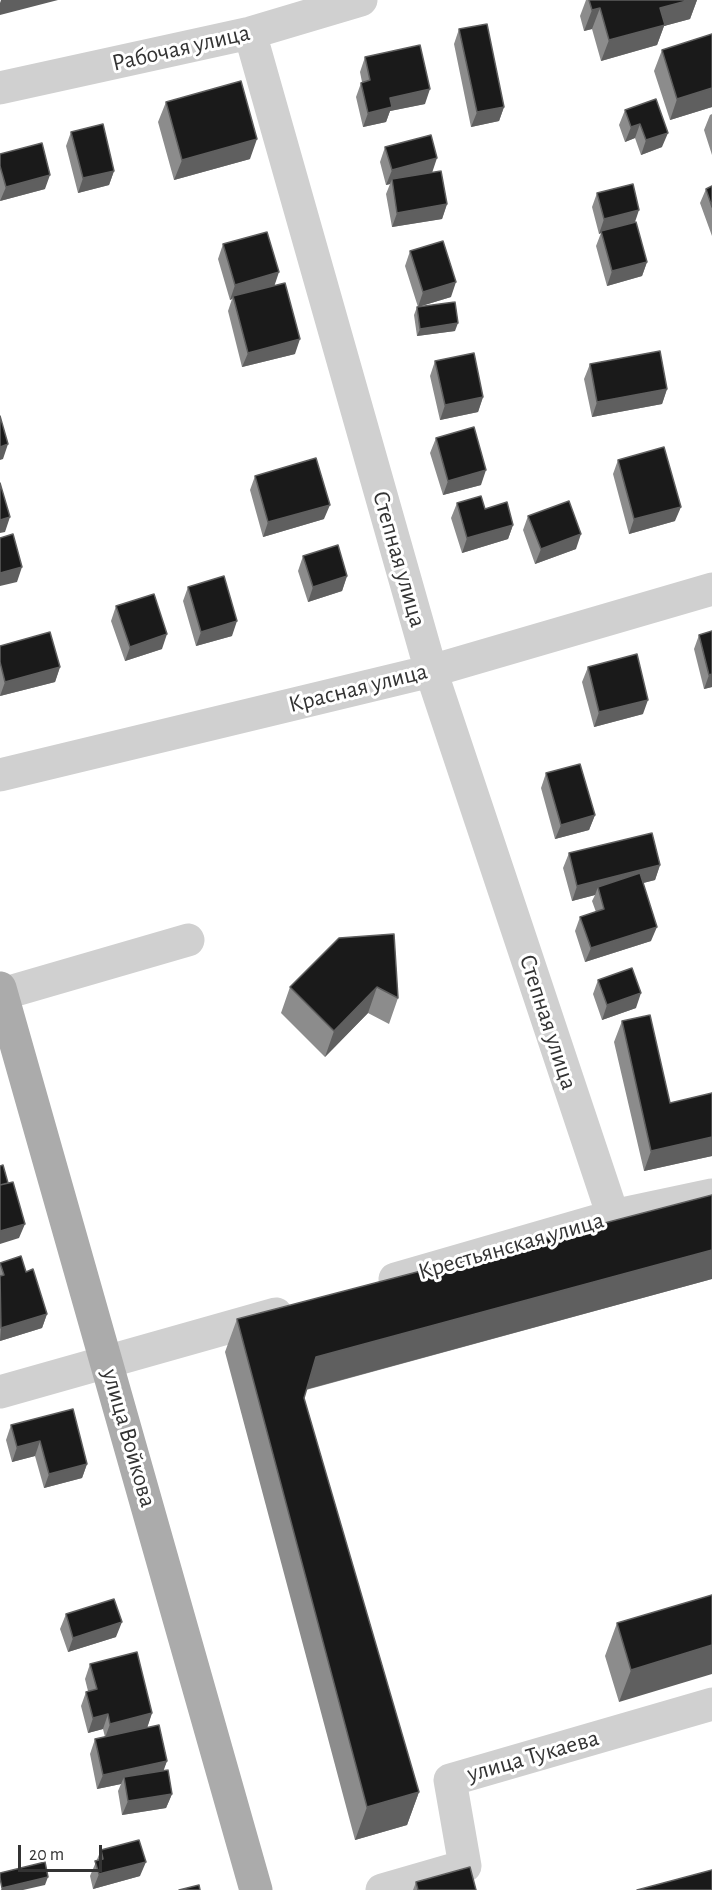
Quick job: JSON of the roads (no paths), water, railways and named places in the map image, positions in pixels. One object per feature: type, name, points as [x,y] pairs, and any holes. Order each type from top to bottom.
[{"type":"main road","name":"улица Войкова","points":[[1,991],[256,1890]]},
{"type":"street","name":"Рабочая улица","points":[[0,88],[250,33],[361,0]]},
{"type":"street","name":"Степная улица","points":[[250,33],[431,671],[613,1216]]},
{"type":"street","name":"Красная улица","points":[[0,775],[431,671],[712,589]]},
{"type":"street","points":[[1,991],[188,940]]},
{"type":"street","name":"Крестьянская улица","points":[[367,1287],[613,1216],[712,1195]]},
{"type":"street","points":[[0,1392],[299,1307]]},
{"type":"street","name":"улица Тукаева","points":[[382,1890],[465,1866],[450,1780],[712,1704]]}]
